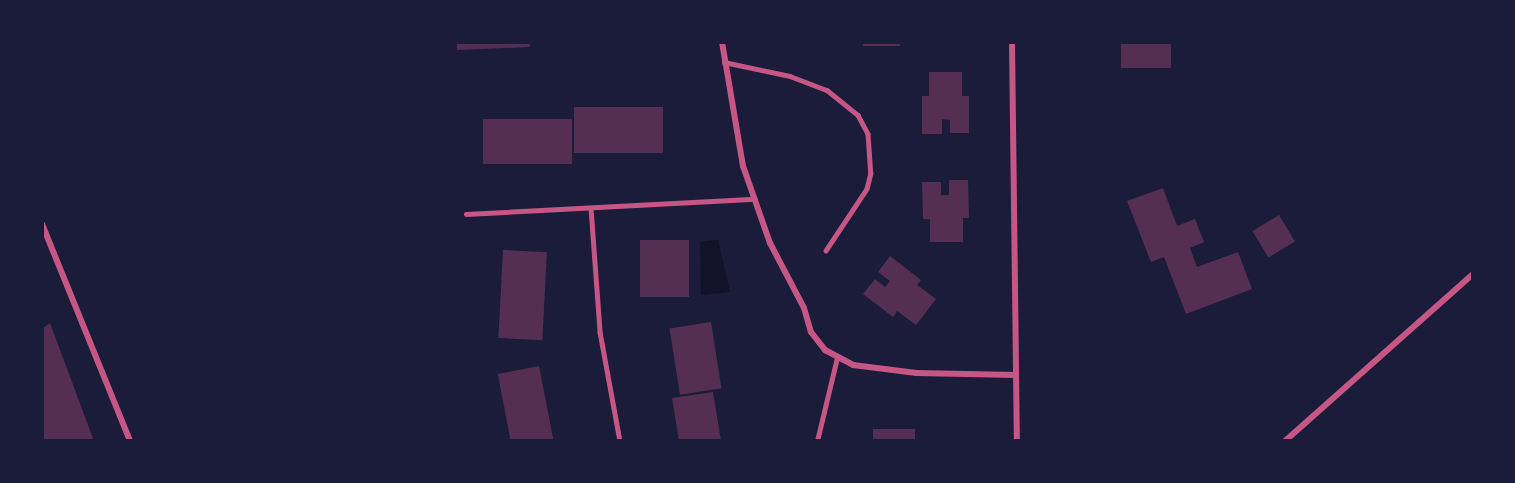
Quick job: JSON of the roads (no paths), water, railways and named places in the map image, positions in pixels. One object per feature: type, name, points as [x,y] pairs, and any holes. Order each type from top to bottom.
[{"type":"street","points":[[722,42],[743,166],[770,243],[804,308],[811,332],[837,358],[853,365],[916,373],[1016,375]]},
{"type":"street","points":[[1012,42],[1017,441]]},
{"type":"street","points":[[42,224],[130,441]]},
{"type":"street","points":[[1285,441],[1473,274]]},
{"type":"lane","points":[[724,62],[790,75],[827,90],[858,115],[868,134],[871,173],[867,189],[826,251]]},
{"type":"lane","points":[[466,214],[755,199]]},
{"type":"lane","points":[[591,208],[600,332],[620,441]]},
{"type":"lane","points":[[817,441],[837,358]]}]
